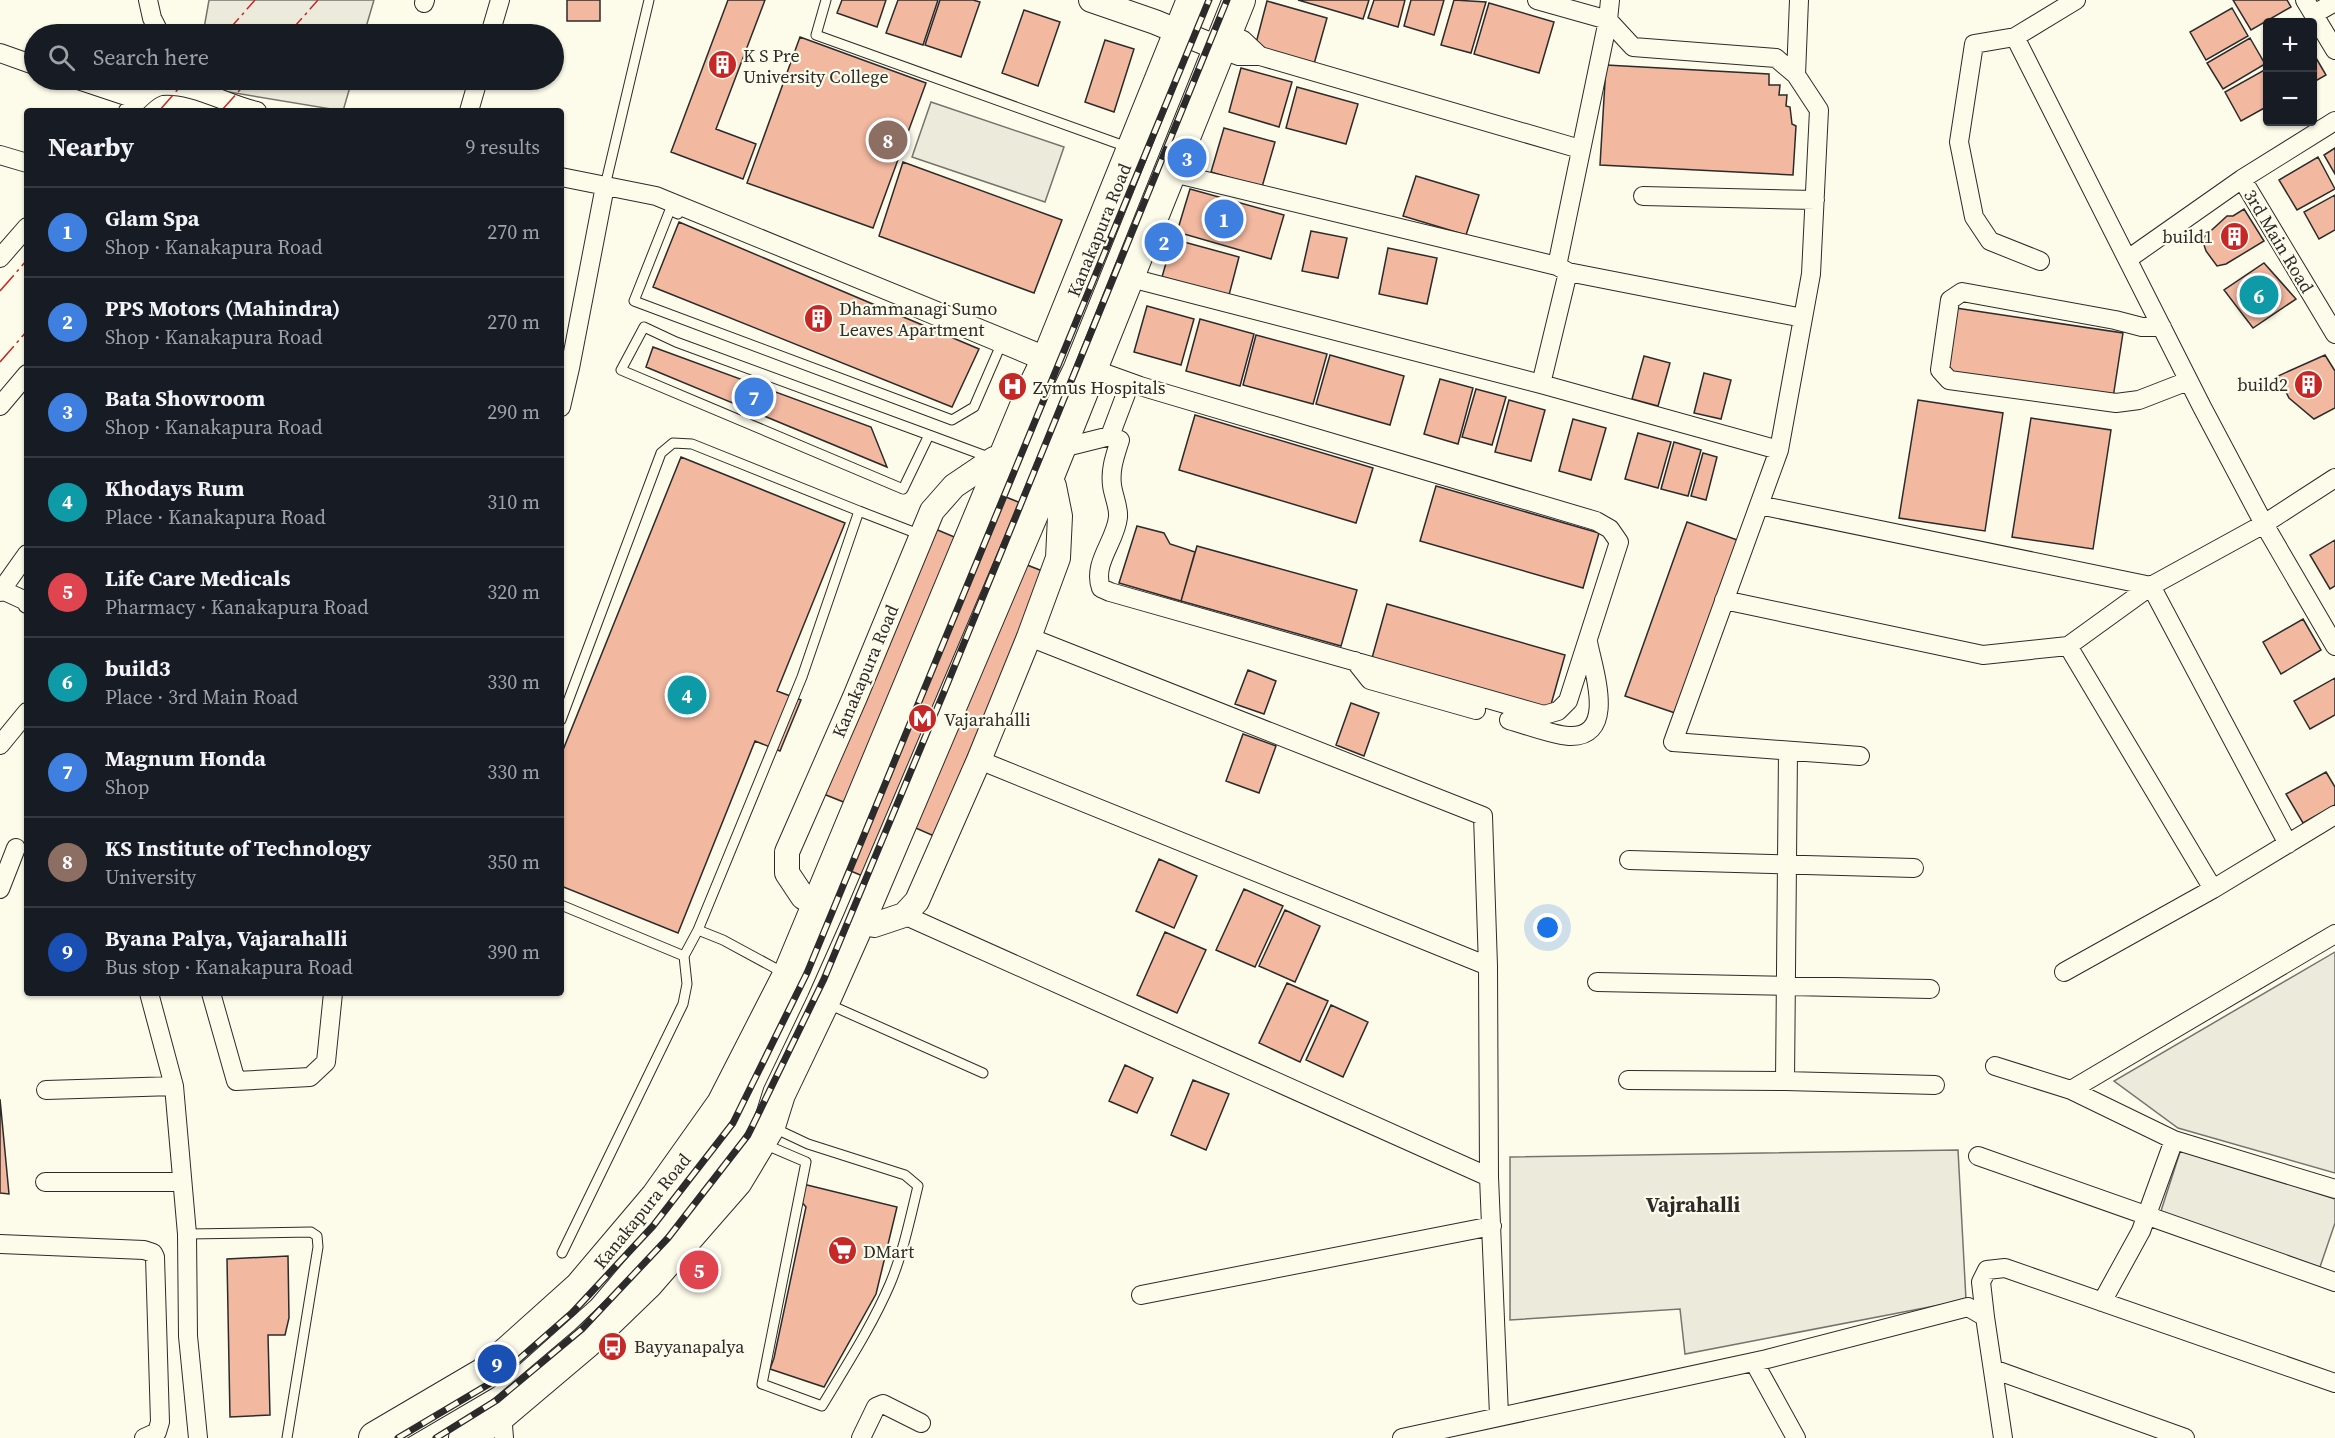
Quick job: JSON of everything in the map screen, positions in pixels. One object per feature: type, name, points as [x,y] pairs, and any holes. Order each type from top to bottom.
[{"type":"highway","points":[[465,1438],[503,1425],[647,1283],[736,1181],[764,1134],[779,1094],[856,928],[1046,481],[1239,0]]},
{"type":"highway","name":"Kanakapura Road","points":[[375,1438],[484,1374],[580,1288],[657,1197],[723,1104],[789,975],[998,460],[1047,362],[1186,17]]},
{"type":"highway","points":[[815,913],[856,928]]},
{"type":"street","points":[[493,24],[500,0]]},
{"type":"street","points":[[1091,0],[1186,17]]},
{"type":"street","points":[[1129,0],[1186,17],[1223,41],[1243,40],[1260,56],[1580,149]]},
{"type":"street","points":[[1537,0],[1608,20],[1632,47],[1776,58],[1796,75],[1820,110],[1811,274],[1779,450],[1673,741],[1860,756]]},
{"type":"street","points":[[1541,384],[1562,269],[1580,149],[1608,20],[1610,0]]},
{"type":"street","points":[[1796,75],[1799,0]]},
{"type":"street","points":[[2040,261],[1990,241],[1974,217],[1959,142],[1974,44],[2015,37],[2076,0]]},
{"type":"street","points":[[143,2],[155,24]]},
{"type":"street","points":[[2335,2],[2310,7],[2335,51]]},
{"type":"street","points":[[2015,37],[2188,381],[2264,524],[2335,646]]},
{"type":"street","points":[[0,53],[24,61]]},
{"type":"street","points":[[100,90],[133,105],[154,90]]},
{"type":"street","points":[[199,90],[244,108]]},
{"type":"street","points":[[470,108],[475,90]]},
{"type":"street","points":[[2128,259],[2242,179],[2335,121]]},
{"type":"street","points":[[0,155],[24,162]]},
{"type":"street","points":[[1169,172],[1562,269],[1803,318]]},
{"type":"street","points":[[564,178],[656,196],[1047,362]]},
{"type":"street","name":"3rd Main Road","points":[[2242,179],[2335,334]]},
{"type":"street","points":[[565,367],[605,186]]},
{"type":"street","points":[[1643,196],[1815,200]]},
{"type":"street","points":[[0,258],[24,230]]},
{"type":"street","points":[[1127,277],[1541,384],[1779,450]]},
{"type":"street","points":[[2162,327],[2142,327],[1962,292],[1950,300],[1940,370],[1949,380],[2116,403],[2139,400],[2188,381]]},
{"type":"street","points":[[1058,449],[1110,436],[1120,440],[1111,467],[1118,517],[1102,562],[1098,581],[1101,588],[1544,715],[1558,711],[1568,701],[1619,542],[1610,528],[1596,521],[1130,383],[1090,368]]},
{"type":"street","points":[[0,405],[24,377]]},
{"type":"street","points":[[1110,436],[1130,383]]},
{"type":"street","name":"Kanakapura Road","points":[[815,913],[787,873],[787,852],[855,697],[932,511],[954,486],[998,460]]},
{"type":"street","points":[[1724,600],[1983,655],[2068,646],[2151,586],[2264,524],[2335,478]]},
{"type":"street","points":[[856,928],[874,925],[904,915],[916,901],[979,760],[1058,558],[1060,516],[1054,486],[1046,481]]},
{"type":"street","points":[[1759,506],[2151,586]]},
{"type":"street","points":[[24,558],[1,590],[24,601]]},
{"type":"street","points":[[2151,586],[2288,843]]},
{"type":"street","points":[[1029,637],[1483,816],[1488,966],[1489,1177],[1499,1415]]},
{"type":"street","points":[[1509,720],[1569,736],[1582,734],[1596,723],[1600,705],[1587,639]]},
{"type":"street","points":[[2068,646],[2212,889]]},
{"type":"street","points":[[1355,661],[1370,680],[1476,710]]},
{"type":"street","points":[[0,745],[24,716]]},
{"type":"street","points":[[1785,1081],[1788,751]]},
{"type":"street","points":[[979,760],[1488,966]]},
{"type":"street","points":[[2064,972],[2212,889],[2335,815]]},
{"type":"street","points":[[0,889],[14,848]]},
{"type":"street","points":[[1629,860],[1914,868]]},
{"type":"street","points":[[904,915],[1489,1177]]},
{"type":"street","points":[[2071,1090],[2335,934]]},
{"type":"street","points":[[1597,982],[1930,989]]},
{"type":"street","points":[[150,996],[174,1086],[187,1234],[189,1342],[198,1438]]},
{"type":"street","points":[[212,996],[236,1081],[310,1077],[327,1062],[333,996]]},
{"type":"street","points":[[1995,1066],[2071,1090],[2174,1140],[2335,1189]]},
{"type":"street","points":[[1628,1080],[1935,1085]]},
{"type":"street","points":[[46,1090],[174,1086]]},
{"type":"street","points":[[2102,1302],[2148,1215],[2174,1140]]},
{"type":"street","points":[[1978,1156],[2335,1280]]},
{"type":"street","points":[[45,1182],[182,1182]]},
{"type":"street","points":[[1141,1296],[1491,1226]]},
{"type":"street","points":[[0,1244],[149,1251],[155,1257],[160,1422],[157,1432],[144,1438]]},
{"type":"street","points":[[2003,1438],[1981,1282],[1988,1269],[2006,1268],[2335,1383]]},
{"type":"street","points":[[1402,1438],[1499,1415],[1754,1362],[1968,1307],[1985,1317]]},
{"type":"street","points":[[158,1344],[189,1342]]},
{"type":"street","points":[[1754,1362],[1796,1438]]},
{"type":"street","points":[[1993,1369],[2185,1438]]},
{"type":"street","points":[[861,1438],[876,1407],[883,1404],[921,1423]]},
{"type":"lane","points":[[605,186],[649,0]]},
{"type":"lane","points":[[826,0],[816,34],[1132,149]]},
{"type":"lane","points":[[1000,347],[974,407],[952,420],[634,301],[670,210],[1000,347],[1047,362]]},
{"type":"lane","points":[[929,435],[903,489],[621,370],[644,327],[676,342],[998,460]]},
{"type":"lane","points":[[564,705],[661,453],[673,443],[692,444],[922,536]]},
{"type":"lane","points":[[562,1252],[683,1004],[687,984],[684,956],[698,930],[802,677],[859,511]]},
{"type":"lane","points":[[564,906],[684,956]]},
{"type":"lane","points":[[698,930],[723,940],[789,975]]},
{"type":"lane","points":[[823,1002],[983,1073]]},
{"type":"lane","points":[[764,1134],[808,1144],[905,1175],[918,1186],[890,1283],[870,1324],[822,1406],[762,1384],[806,1162],[764,1134]]},
{"type":"lane","points":[[187,1234],[311,1232],[317,1236],[318,1247],[287,1438]]},
{"type":"shaded area","points":[[209,0],[374,0],[367,24],[205,24]]},
{"type":"shaded area","points":[[217,90],[349,90],[344,108],[325,108]]},
{"type":"shaded area","points":[[931,102],[1064,147],[1045,202],[912,157]]},
{"type":"shaded area","points":[[2335,952],[2335,1173],[2178,1128],[2114,1081]]},
{"type":"shaded area","points":[[2181,1149],[2335,1199],[2335,1223],[2320,1267],[2160,1214]]},
{"type":"shaded area","points":[[1958,1150],[1966,1300],[1685,1354],[1680,1309],[1510,1320],[1510,1157]]},
{"type":"building","points":[[567,0],[600,0],[600,21],[567,21]]},
{"type":"building","name":"K S Pre University College","points":[[728,0],[765,0],[716,129],[756,144],[743,179],[671,152]]},
{"type":"building","points":[[842,0],[886,0],[877,27],[837,13]]},
{"type":"building","points":[[898,0],[938,0],[923,45],[886,33]]},
{"type":"building","points":[[940,0],[980,2],[961,57],[925,45]]},
{"type":"building","points":[[1298,0],[1369,0],[1363,19]]},
{"type":"building","points":[[1374,0],[1405,0],[1398,27],[1368,18]]},
{"type":"building","points":[[1411,0],[1444,0],[1434,35],[1404,26]]},
{"type":"building","points":[[1454,0],[1486,2],[1471,53],[1441,45]]},
{"type":"building","points":[[2233,0],[2287,0],[2291,7],[2272,18],[2263,18],[2263,23],[2251,30]]},
{"type":"building","points":[[1267,1],[1327,18],[1314,64],[1255,47]]},
{"type":"building","points":[[1489,3],[1554,22],[1539,73],[1474,54]]},
{"type":"building","points":[[2232,8],[2248,36],[2206,60],[2190,32]]},
{"type":"building","points":[[1024,10],[1060,22],[1038,86],[1002,73]]},
{"type":"building","points":[[800,37],[926,83],[873,228],[747,183]]},
{"type":"building","points":[[2250,38],[2263,61],[2263,65],[2223,89],[2207,63]]},
{"type":"building","points":[[1105,40],[1134,49],[1114,112],[1085,102]]},
{"type":"building","points":[[2317,60],[2326,75],[2317,80]]},
{"type":"building","points":[[1606,65],[1769,74],[1769,85],[1780,85],[1779,95],[1787,95],[1786,106],[1790,107],[1792,124],[1796,126],[1793,175],[1600,165]]},
{"type":"building","points":[[1241,68],[1292,82],[1279,127],[1229,112]]},
{"type":"building","points":[[2263,71],[2263,109],[2241,121],[2225,92]]},
{"type":"building","points":[[1297,87],[1358,104],[1346,144],[1286,128]]},
{"type":"building","points":[[1224,128],[1275,142],[1262,187],[1211,172]]},
{"type":"building","points":[[2335,148],[2335,174],[2324,155]]},
{"type":"building","points":[[2318,157],[2335,189],[2297,210],[2279,180]]},
{"type":"building","points":[[903,162],[1062,220],[1034,293],[879,236]]},
{"type":"building","points":[[1416,176],[1479,195],[1466,235],[1403,216]]},
{"type":"building","points":[[1190,189],[1284,215],[1271,259],[1177,232]]},
{"type":"building","points":[[2335,195],[2335,230],[2319,239],[2304,212]]},
{"type":"building","name":"build1","points":[[2244,209],[2264,241],[2226,264],[2217,266],[2206,251],[2202,239],[2227,216],[2233,216]]},
{"type":"building","name":"Dhammanagi Sumo Leaves Apartment","points":[[679,222],[979,349],[952,407],[653,287]]},
{"type":"building","points":[[1311,231],[1347,238],[1338,278],[1302,271]]},
{"type":"building","points":[[1173,239],[1239,257],[1229,295],[1162,277]]},
{"type":"building","points":[[1388,248],[1437,258],[1427,304],[1379,294]]},
{"type":"building","points":[[2264,263],[2296,299],[2253,328],[2224,290]]},
{"type":"building","points":[[1147,306],[1194,319],[1181,365],[1134,352]]},
{"type":"building","points":[[1956,308],[2123,333],[2113,398],[1946,372]]},
{"type":"building","points":[[1200,319],[1254,334],[1240,386],[1186,371]]},
{"type":"building","points":[[1256,335],[1327,354],[1313,404],[1243,385]]},
{"type":"building","points":[[653,347],[871,427],[887,467],[646,367]]},
{"type":"building","points":[[1330,355],[1404,376],[1390,425],[1316,404]]},
{"type":"building","name":"build2","points":[[2325,355],[2335,371],[2335,408],[2314,419],[2289,398],[2278,376]]},
{"type":"building","points":[[1644,356],[1670,363],[1658,406],[1632,399]]},
{"type":"building","points":[[1704,373],[1731,380],[1721,419],[1694,413]]},
{"type":"building","points":[[1440,379],[1473,388],[1458,444],[1424,434]]},
{"type":"building","points":[[1476,389],[1506,397],[1492,445],[1462,437]]},
{"type":"building","points":[[1509,400],[1545,410],[1531,461],[1495,452]]},
{"type":"building","points":[[1918,400],[2003,413],[1985,531],[1899,518]]},
{"type":"building","points":[[1195,415],[1373,468],[1356,523],[1179,470]]},
{"type":"building","points":[[2031,418],[2111,430],[2093,549],[2012,537]]},
{"type":"building","points":[[1573,419],[1606,428],[1591,480],[1559,471]]},
{"type":"building","points":[[1638,433],[1671,442],[1658,488],[1625,479]]},
{"type":"building","points":[[1674,442],[1701,450],[1688,496],[1661,489]]},
{"type":"building","points":[[1703,453],[1717,457],[1706,500],[1691,496]]},
{"type":"building","points":[[681,457],[845,523],[777,691],[801,700],[780,751],[755,741],[678,933],[564,887],[564,748]]},
{"type":"building","points":[[1436,486],[1599,533],[1583,588],[1420,541]]},
{"type":"building","points":[[981,487],[1043,512],[1022,563],[1045,572],[934,836],[909,825],[884,885],[827,861],[851,805],[821,793],[933,528],[959,539]]},
{"type":"building","points":[[1687,522],[1740,541],[1678,714],[1625,696]]},
{"type":"building","points":[[1137,526],[1164,533],[1170,544],[1195,552],[1181,601],[1119,583]]},
{"type":"building","points":[[2335,540],[2335,586],[2330,589],[2310,555]]},
{"type":"building","points":[[1197,546],[1357,590],[1341,646],[1181,601]]},
{"type":"building","points":[[1387,604],[1565,655],[1550,708],[1372,658]]},
{"type":"building","points":[[2303,619],[2321,650],[2281,674],[2263,642]]},
{"type":"building","points":[[1248,670],[1276,681],[1264,714],[1235,704]]},
{"type":"building","points":[[2335,678],[2335,715],[2310,729],[2294,701]]},
{"type":"building","points":[[1351,703],[1379,713],[1364,756],[1336,745]]},
{"type":"building","points":[[1243,734],[1276,746],[1259,793],[1226,781]]},
{"type":"building","points":[[2326,772],[2335,787],[2335,805],[2303,823],[2286,794]]},
{"type":"building","points":[[1159,859],[1197,876],[1174,928],[1136,911]]},
{"type":"building","points":[[1244,889],[1283,906],[1255,967],[1216,950]]},
{"type":"building","points":[[1285,910],[1320,926],[1295,982],[1259,966]]},
{"type":"building","points":[[1165,932],[1206,950],[1177,1013],[1137,995]]},
{"type":"building","points":[[1287,983],[1328,1001],[1300,1062],[1259,1043]]},
{"type":"building","points":[[1331,1005],[1368,1022],[1343,1077],[1306,1060]]},
{"type":"building","points":[[1125,1065],[1153,1078],[1137,1113],[1109,1101]]},
{"type":"building","points":[[1193,1080],[1229,1094],[1206,1150],[1171,1135]]},
{"type":"building","points":[[0,1099],[9,1194],[0,1193]]},
{"type":"building","name":"DMart","points":[[803,1184],[897,1207],[876,1294],[824,1387],[770,1369],[806,1207],[799,1199]]},
{"type":"building","points":[[288,1256],[289,1318],[285,1335],[268,1335],[270,1415],[230,1417],[227,1259]]},
{"type":"railway","points":[[398,1438],[494,1381],[572,1313],[653,1226],[733,1123],[807,973],[1209,0]]},
{"type":"railway","points":[[436,1438],[497,1400],[582,1329],[668,1238],[748,1135],[824,979],[1227,0]]},
{"type":"power","points":[[234,24],[255,0]]},
{"type":"power","points":[[297,24],[318,0]]},
{"type":"power","points":[[162,108],[177,90]]},
{"type":"power","points":[[224,108],[240,90]]},
{"type":"power","points":[[0,291],[24,263]]},
{"type":"power","points":[[0,362],[24,334]]},
{"type":"place","name":"K S Pre University College","points":[[722,65]]},
{"type":"place","name":"KS Institute of Technology","points":[[888,140]]},
{"type":"place","name":"Bata Showroom","points":[[1187,158]]},
{"type":"place","name":"Glam Spa","points":[[1224,219]]},
{"type":"place","name":"build1","points":[[2234,236]]},
{"type":"place","name":"PPS Motors (Mahindra)","points":[[1164,242]]},
{"type":"place","name":"build3","points":[[2259,295]]},
{"type":"place","name":"Dhammanagi Sumo Leaves Apartment","points":[[818,318]]},
{"type":"place","name":"build2","points":[[2309,384]]},
{"type":"place","name":"Zymus Hospitals","points":[[1012,387]]},
{"type":"place","name":"Magnum Honda","points":[[754,397]]},
{"type":"place","name":"Khodays Rum","points":[[687,695]]},
{"type":"place","name":"Vajarahalli","points":[[923,719]]},
{"type":"place","name":"DMart","points":[[842,1251]]},
{"type":"place","name":"Life Care Medicals","points":[[699,1270]]},
{"type":"place","name":"Bayyanapalya","points":[[613,1346]]},
{"type":"place","name":"Byana Palya, Vajarahalli","points":[[497,1364]]},
{"type":"district","name":"Vajrahalli","points":[[1693,1204]]}]
